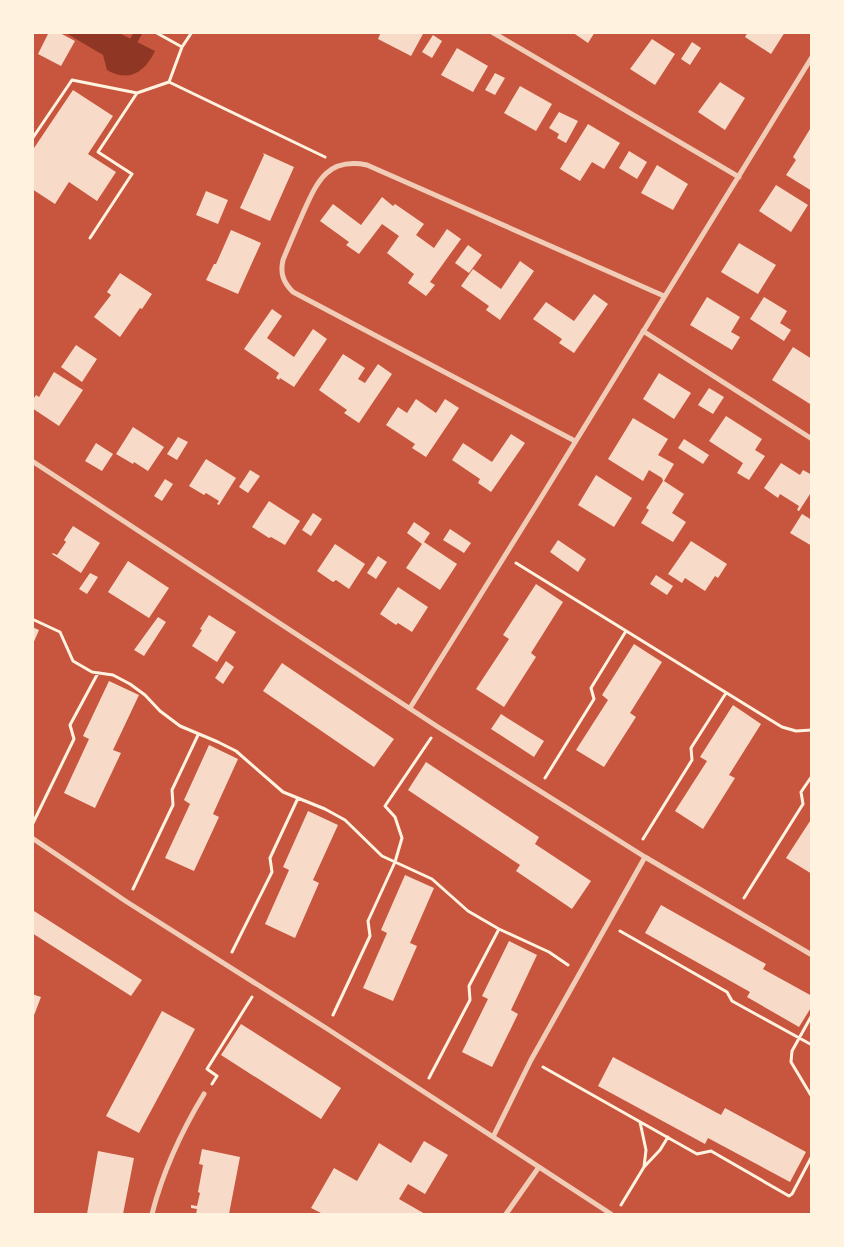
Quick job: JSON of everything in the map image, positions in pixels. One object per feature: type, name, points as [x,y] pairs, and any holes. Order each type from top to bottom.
[{"type":"street","points":[[492,32],[739,177]]},
{"type":"street","points":[[410,708],[812,57]]},
{"type":"street","points":[[576,441],[300,297],[286,285],[281,269],[283,260],[314,190],[324,175],[337,166],[346,163],[356,163],[378,169],[664,296]]},
{"type":"street","points":[[643,330],[812,439]]},
{"type":"street","points":[[32,461],[438,727],[645,857],[812,956]]},
{"type":"street","points":[[32,838],[127,902],[326,1028],[610,1214]]},
{"type":"street","points":[[493,1137],[531,1060],[606,923],[645,857]]},
{"type":"street","points":[[152,1214],[172,1154],[204,1094]]},
{"type":"street","points":[[506,1214],[539,1168]]},
{"type":"path","points":[[155,32],[182,47]]},
{"type":"path","points":[[169,82],[182,47],[192,32]]},
{"type":"path","points":[[32,139],[72,80],[138,93],[169,82],[323,156],[337,166]]},
{"type":"path","points":[[90,238],[132,174],[98,152],[138,93]]},
{"type":"path","points":[[505,556],[782,728],[796,731],[812,730]]},
{"type":"path","points":[[32,619],[60,632],[73,661],[92,672],[113,675],[130,684],[180,726],[236,751],[284,792],[325,809],[345,820],[382,856],[432,879],[468,911],[499,929],[550,952],[579,973]]},
{"type":"path","points":[[538,790],[594,699],[591,688],[626,631]]},
{"type":"path","points":[[32,825],[74,739],[70,725],[98,673]]},
{"type":"path","points":[[636,851],[692,760],[691,748],[726,693]]},
{"type":"path","points":[[326,1028],[370,936],[368,921],[395,862],[402,838],[395,817],[385,806],[438,727]]},
{"type":"path","points":[[127,902],[173,805],[172,790],[198,735]]},
{"type":"path","points":[[736,911],[803,804],[802,792],[812,776]]},
{"type":"path","points":[[226,965],[272,872],[270,858],[298,798]]},
{"type":"path","points":[[606,923],[727,992],[732,1001],[812,1045]]},
{"type":"path","points":[[422,1091],[470,1000],[469,986],[499,929]]},
{"type":"path","points":[[204,1094],[217,1076],[207,1069],[259,985]]},
{"type":"path","points":[[812,1015],[792,1051],[791,1062],[812,1097]]},
{"type":"path","points":[[531,1060],[698,1154],[711,1152],[789,1196],[792,1194],[812,1156]]},
{"type":"path","points":[[640,1121],[646,1150],[644,1167]]},
{"type":"path","points":[[620,1207],[644,1167],[668,1138]]},
{"type":"shaded area","points":[[66,33],[119,33],[155,51],[146,65],[136,73],[129,75],[115,74],[107,70],[103,55]]},
{"type":"building","points":[[49,32],[58,32],[75,41],[61,66],[38,54]]},
{"type":"building","points":[[381,32],[424,32],[411,56],[378,39]]},
{"type":"building","points":[[572,32],[595,32],[588,43]]},
{"type":"building","points":[[748,32],[785,32],[771,54],[745,37]]},
{"type":"building","points":[[433,35],[442,41],[432,58],[422,52]]},
{"type":"building","points":[[652,39],[675,54],[655,85],[630,69]]},
{"type":"building","points":[[692,42],[701,48],[690,65],[681,59]]},
{"type":"building","points":[[457,48],[488,66],[473,92],[441,75]]},
{"type":"building","points":[[495,73],[505,78],[495,95],[485,90]]},
{"type":"building","points":[[720,82],[745,98],[725,130],[698,112]]},
{"type":"building","points":[[520,86],[552,104],[536,131],[504,113]]},
{"type":"building","points":[[73,90],[113,116],[88,154],[116,172],[97,201],[69,182],[55,204],[32,189],[32,151]]},
{"type":"building","points":[[559,112],[578,121],[566,143],[557,138],[559,134],[549,128]]},
{"type":"building","points":[[588,124],[620,143],[604,169],[592,162],[580,181],[560,169]]},
{"type":"building","points":[[810,129],[812,130],[812,191],[786,175],[796,160],[793,157]]},
{"type":"building","points":[[629,151],[647,162],[637,179],[619,168]]},
{"type":"building","points":[[263,153],[294,167],[270,221],[240,208],[264,155]]},
{"type":"building","points":[[657,165],[688,184],[673,210],[641,193]]},
{"type":"building","points":[[776,185],[808,205],[791,232],[759,211]]},
{"type":"building","points":[[206,191],[228,200],[218,224],[196,215]]},
{"type":"building","points":[[382,197],[393,206],[395,204],[424,224],[416,235],[434,248],[447,229],[461,239],[430,282],[435,285],[426,296],[408,283],[414,274],[387,253],[399,236],[382,224],[359,254],[346,245],[349,242],[320,221],[333,204],[361,225]]},
{"type":"building","points":[[231,230],[261,243],[238,294],[206,280],[214,264],[216,264]]},
{"type":"building","points":[[739,243],[776,265],[758,294],[721,272]]},
{"type":"building","points":[[468,245],[482,255],[469,273],[455,263]]},
{"type":"building","points":[[520,261],[534,271],[500,320],[486,310],[489,306],[461,286],[473,269],[501,289]]},
{"type":"building","points":[[120,273],[152,294],[120,337],[94,317],[111,295],[107,292]]},
{"type":"building","points":[[594,294],[608,304],[574,353],[559,343],[562,339],[533,319],[546,302],[574,321]]},
{"type":"building","points":[[707,297],[740,317],[731,332],[740,337],[732,350],[690,325]]},
{"type":"building","points":[[764,297],[787,311],[780,323],[791,330],[784,341],[750,319]]},
{"type":"building","points":[[272,309],[282,316],[267,338],[294,357],[313,329],[327,339],[294,387],[280,378],[279,380],[276,378],[279,373],[244,349]]},
{"type":"building","points":[[76,345],[97,359],[82,382],[61,367]]},
{"type":"building","points":[[793,347],[812,359],[812,402],[810,404],[772,380]]},
{"type":"building","points":[[343,354],[365,368],[358,379],[365,383],[378,364],[392,374],[359,423],[344,413],[347,410],[319,390]]},
{"type":"building","points":[[54,372],[83,390],[59,426],[32,408],[32,401],[36,395],[39,397]]},
{"type":"building","points":[[659,373],[691,393],[674,419],[643,399]]},
{"type":"building","points":[[709,388],[724,397],[713,414],[698,405]]},
{"type":"building","points":[[416,399],[436,413],[445,399],[459,408],[426,457],[412,448],[415,444],[386,425],[398,407],[407,413]]},
{"type":"building","points":[[726,416],[762,439],[755,450],[765,456],[749,480],[737,473],[743,463],[709,441]]},
{"type":"building","points":[[633,418],[668,439],[658,455],[674,464],[664,481],[684,494],[672,513],[686,522],[673,542],[641,523],[649,510],[646,508],[663,481],[662,478],[649,470],[643,481],[608,459]]},
{"type":"building","points":[[133,427],[164,447],[148,471],[116,454]]},
{"type":"building","points":[[511,434],[525,443],[491,492],[478,483],[480,479],[452,460],[463,443],[492,462]]},
{"type":"building","points":[[178,437],[188,442],[177,460],[167,454]]},
{"type":"building","points":[[684,439],[709,455],[703,464],[678,448]]},
{"type":"building","points":[[96,443],[113,454],[102,471],[85,461]]},
{"type":"building","points":[[206,459],[236,478],[219,505],[217,504],[219,501],[189,486]]},
{"type":"building","points":[[781,463],[800,475],[803,470],[812,475],[812,491],[799,511],[797,510],[799,506],[780,494],[778,498],[764,488]]},
{"type":"building","points":[[250,470],[260,476],[248,493],[239,487]]},
{"type":"building","points":[[596,475],[632,498],[614,527],[578,505]]},
{"type":"building","points":[[165,479],[173,484],[162,501],[154,496]]},
{"type":"building","points":[[269,501],[300,521],[285,545],[271,537],[269,538],[252,527]]},
{"type":"building","points":[[313,513],[322,519],[311,536],[302,530]]},
{"type":"building","points":[[802,514],[812,520],[812,546],[790,533]]},
{"type":"building","points":[[414,522],[430,533],[424,542],[457,564],[440,590],[406,568],[422,544],[407,533]]},
{"type":"building","points":[[73,526],[100,543],[81,573],[52,554],[57,555],[66,542],[64,540]]},
{"type":"building","points":[[450,529],[471,543],[464,553],[443,540]]},
{"type":"building","points":[[558,540],[586,559],[578,572],[550,552]]},
{"type":"building","points":[[691,541],[727,564],[718,578],[715,576],[705,591],[685,578],[682,583],[668,574]]},
{"type":"building","points":[[335,544],[365,564],[349,589],[336,580],[333,582],[317,571]]},
{"type":"building","points":[[378,556],[387,562],[376,579],[367,573]]},
{"type":"building","points":[[128,561],[169,588],[149,618],[108,592]]},
{"type":"building","points":[[90,573],[98,577],[87,594],[79,589]]},
{"type":"building","points":[[656,575],[673,586],[667,595],[650,584]]},
{"type":"building","points":[[536,584],[563,602],[531,653],[536,657],[504,707],[476,689],[509,639],[503,635]]},
{"type":"building","points":[[398,587],[428,607],[412,632],[398,623],[396,625],[380,614]]},
{"type":"building","points":[[209,615],[236,632],[217,662],[192,646]]},
{"type":"building","points":[[158,617],[166,622],[144,656],[134,650]]},
{"type":"building","points":[[32,627],[39,630],[32,646]]},
{"type":"building","points":[[634,644],[662,662],[630,713],[636,717],[604,767],[576,750],[608,700],[602,695]]},
{"type":"building","points":[[226,661],[234,667],[223,684],[215,678]]},
{"type":"building","points":[[282,663],[394,739],[374,767],[263,691]]},
{"type":"building","points":[[109,681],[139,695],[113,750],[121,753],[95,808],[64,793],[89,739],[83,736]]},
{"type":"building","points":[[733,705],[761,724],[729,775],[735,778],[703,829],[675,811],[707,761],[700,757]]},
{"type":"building","points":[[501,714],[544,741],[534,757],[491,729]]},
{"type":"building","points":[[209,745],[238,759],[213,814],[219,817],[194,871],[165,858],[190,804],[184,800]]},
{"type":"building","points":[[426,762],[539,837],[535,844],[591,881],[572,909],[516,871],[520,865],[408,790]]},
{"type":"building","points":[[308,811],[338,825],[313,880],[319,883],[295,938],[265,924],[289,870],[283,867]]},
{"type":"building","points":[[812,818],[812,874],[786,858]]},
{"type":"building","points":[[405,875],[434,888],[410,943],[417,946],[393,1001],[363,988],[387,933],[381,930]]},
{"type":"building","points":[[661,905],[766,964],[763,969],[812,996],[812,1006],[799,1027],[747,997],[750,992],[645,933]]},
{"type":"building","points":[[34,911],[142,980],[131,996],[32,933],[32,913]]},
{"type":"building","points":[[509,941],[537,955],[511,1010],[518,1014],[492,1067],[462,1052],[488,999],[482,996]]},
{"type":"building","points":[[32,994],[41,997],[33,1018],[32,1018]]},
{"type":"building","points":[[162,1011],[195,1029],[139,1133],[106,1116]]},
{"type":"building","points":[[241,1024],[341,1088],[321,1119],[221,1055]]},
{"type":"building","points":[[613,1057],[721,1115],[725,1108],[806,1152],[790,1182],[708,1138],[705,1144],[598,1086]]},
{"type":"building","points":[[424,1141],[448,1155],[425,1194],[408,1184],[399,1199],[425,1214],[323,1214],[311,1208],[334,1168],[357,1181],[379,1143],[411,1163]]},
{"type":"building","points":[[202,1149],[240,1157],[229,1214],[196,1214],[197,1209],[191,1208],[191,1205],[197,1206],[200,1193],[198,1192],[203,1165],[199,1164]]},
{"type":"building","points":[[98,1151],[134,1158],[123,1214],[87,1214]]},
{"type":"waterway","points":[[134,40],[138,33]]}]
